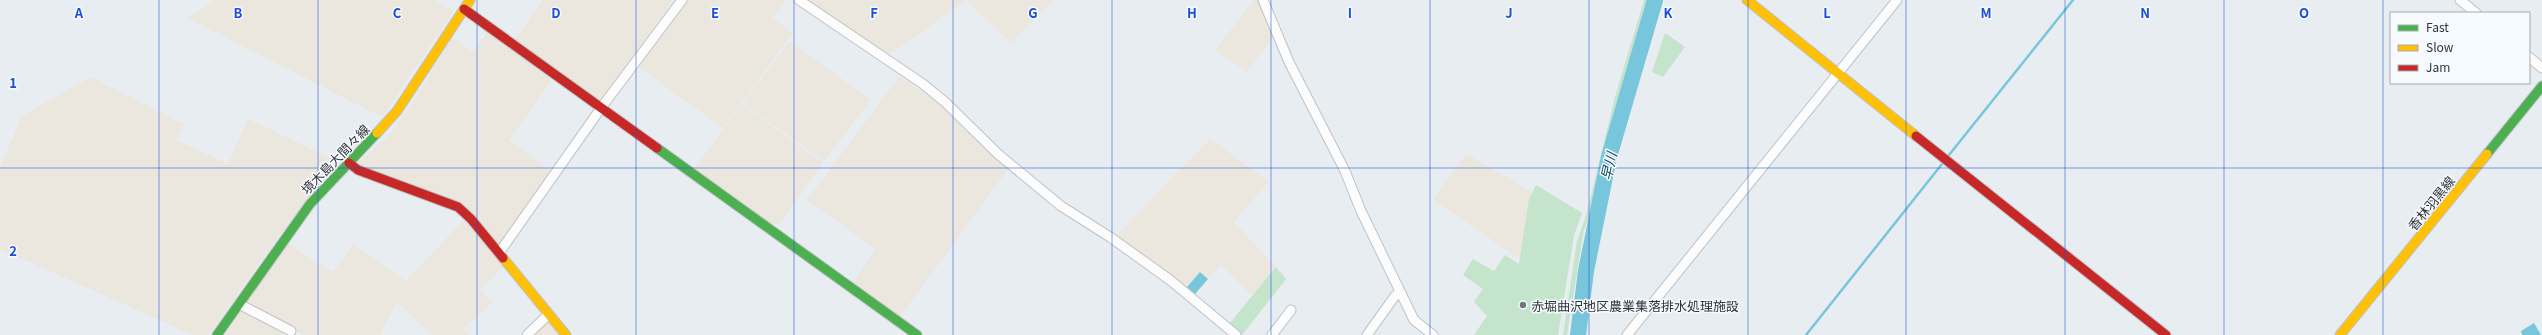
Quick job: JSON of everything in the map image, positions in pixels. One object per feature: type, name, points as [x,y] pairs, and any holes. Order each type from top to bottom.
[{"type":"street","name":"境木島大間々線","points":[[217,335],[310,204],[397,111],[470,0]]},
{"type":"street","points":[[499,253],[601,108],[682,0]]},
{"type":"street","points":[[799,0],[923,84],[945,102],[998,154],[1061,206],[1110,237],[1170,280],[1236,335]]},
{"type":"street","points":[[1263,0],[1289,62],[1345,171],[1418,330],[1433,335]]},
{"type":"street","points":[[1747,0],[2163,334]]},
{"type":"street","points":[[1627,335],[1897,0]]},
{"type":"street","points":[[2460,0],[2475,12]]},
{"type":"street","points":[[464,9],[917,335]]},
{"type":"street","points":[[2530,58],[2542,68]]},
{"type":"street","name":"香林羽黒線","points":[[2340,335],[2542,86]]},
{"type":"street","points":[[349,163],[358,170],[458,207],[499,253],[566,335]]},
{"type":"street","points":[[1367,335],[1395,296],[1400,292]]},
{"type":"street","points":[[239,304],[291,331]]},
{"type":"street","points":[[1272,335],[1291,310]]},
{"type":"street","points":[[527,335],[548,314]]},
{"type":"shaded area","points":[[216,0],[433,0],[454,11],[382,117],[188,18]]},
{"type":"shaded area","points":[[543,0],[673,0],[600,101],[515,40]]},
{"type":"shaded area","points":[[686,0],[786,0],[772,18],[793,33],[723,128],[637,66]]},
{"type":"shaded area","points":[[809,0],[966,0],[889,55]]},
{"type":"shaded area","points":[[966,0],[1054,0],[1011,43]]},
{"type":"shaded area","points":[[1254,0],[1258,0],[1273,37],[1247,72],[1215,50]]},
{"type":"shaded area","points":[[488,31],[552,79],[509,140],[552,172],[499,245],[465,206],[360,166],[359,162],[387,137],[417,96],[452,37],[473,52]]},
{"type":"shaded area","points":[[790,41],[871,100],[824,161],[743,103]]},
{"type":"shaded area","points":[[91,77],[183,124],[176,140],[228,164],[248,119],[339,162],[289,222],[208,335],[193,335],[0,249],[0,167],[22,116]]},
{"type":"shaded area","points":[[899,77],[938,103],[962,128],[1008,169],[899,318],[852,284],[876,249],[807,200]]},
{"type":"shaded area","points":[[742,104],[823,163],[779,224],[766,224],[694,169]]},
{"type":"shaded area","points":[[1210,139],[1269,181],[1234,222],[1276,267],[1252,296],[1221,265],[1208,279],[1200,272],[1187,287],[1115,237]]},
{"type":"shaded area","points":[[1466,154],[1532,192],[1529,199],[1520,259],[1433,200]]},
{"type":"shaded area","points":[[464,220],[504,267],[480,289],[492,303],[463,329],[468,335],[432,335],[397,302],[380,335],[304,335],[245,304],[288,244],[333,272],[353,245],[406,281]]},
{"type":"shaded area","points":[[241,311],[286,335],[225,335]]},
{"type":"shaded area","points":[[548,320],[560,335],[532,335]]},
{"type":"green space","points":[[1644,0],[1649,0],[1598,176],[1592,209],[1584,230],[1567,335],[1563,335],[1577,241],[1586,216],[1615,97]]},
{"type":"green space","points":[[1665,33],[1685,47],[1663,77],[1652,72]]},
{"type":"green space","points":[[1536,185],[1582,213],[1574,236],[1558,335],[1474,335],[1487,316],[1474,302],[1483,289],[1463,275],[1473,259],[1494,271],[1505,255],[1519,264],[1529,199]]},
{"type":"green space","points":[[1276,267],[1286,279],[1242,335],[1229,324]]},
{"type":"water","points":[[1200,272],[1208,279],[1195,294],[1187,287]]},
{"type":"water","points":[[2534,323],[2541,335],[2522,335],[2521,331]]},
{"type":"waterway","name":"早川","points":[[1578,335],[1586,271],[1609,157],[1655,0]]},
{"type":"waterway","points":[[1949,155],[2073,0]]},
{"type":"waterway","points":[[1806,335],[1942,164]]},
{"type":"traffic: fast","points":[[2487,154],[2542,86]]},
{"type":"traffic: fast","points":[[217,335],[310,204],[377,133]]},
{"type":"traffic: fast","points":[[657,148],[917,335]]},
{"type":"traffic: slow","points":[[377,133],[397,111],[470,0]]},
{"type":"traffic: slow","points":[[1747,0],[1916,136]]},
{"type":"traffic: slow","points":[[2340,335],[2487,154]]},
{"type":"traffic: slow","points":[[503,258],[566,335]]},
{"type":"traffic: jam","points":[[464,9],[657,148]]},
{"type":"traffic: jam","points":[[1916,136],[2166,335]]},
{"type":"traffic: jam","points":[[349,163],[358,170],[458,207],[471,219],[503,258]]},
{"type":"place","name":"赤堀曲沢地区農業集落排水処理施設","points":[[1523,305]]}]
